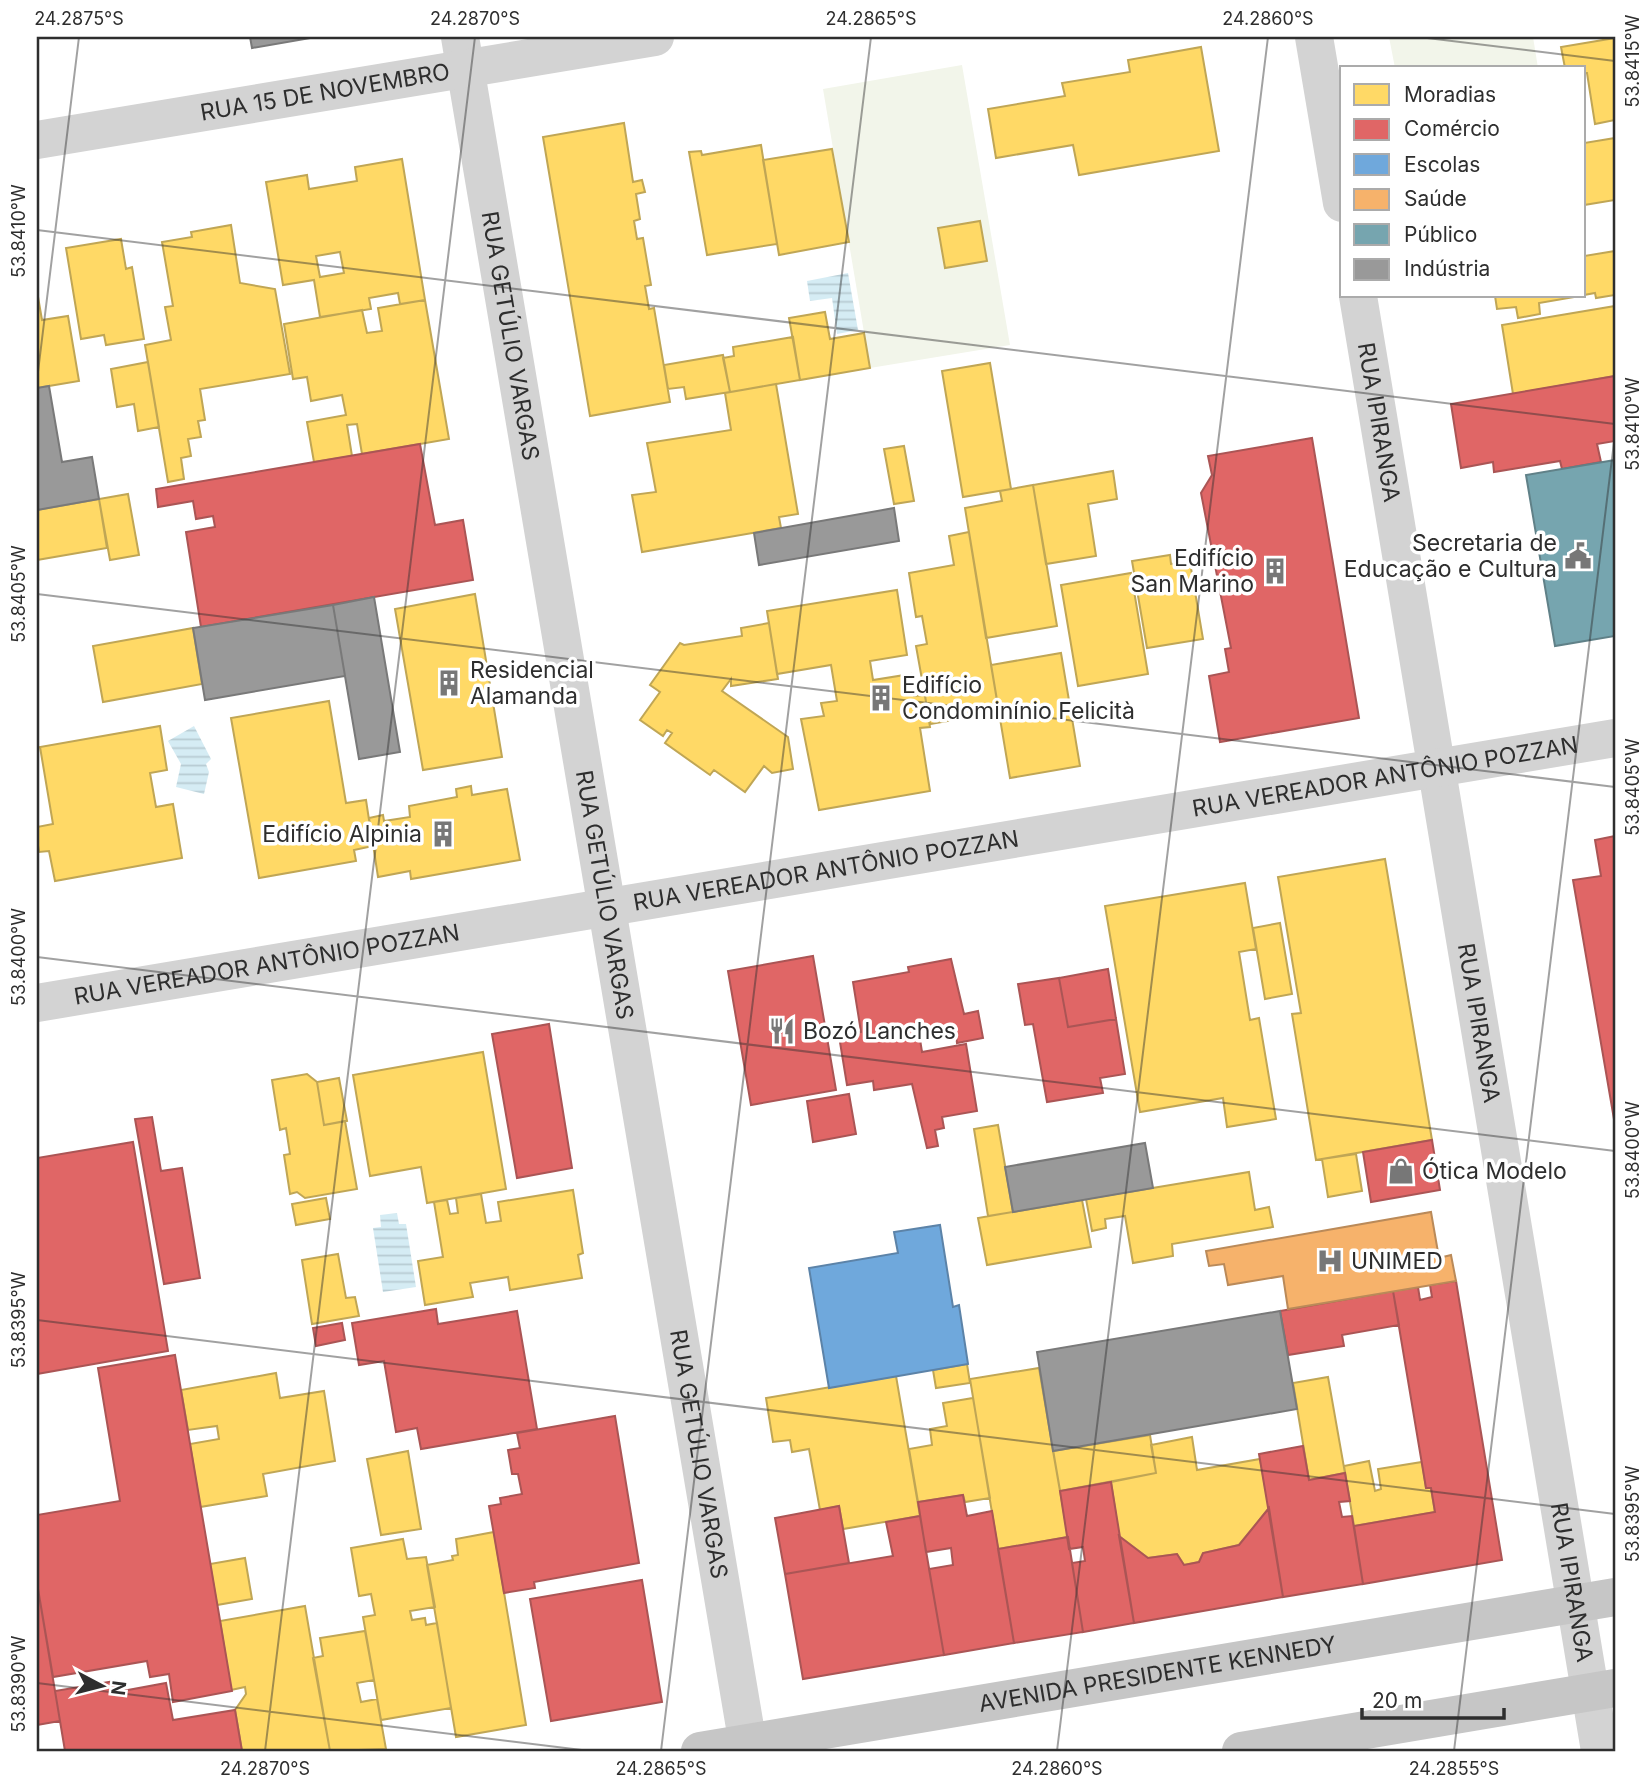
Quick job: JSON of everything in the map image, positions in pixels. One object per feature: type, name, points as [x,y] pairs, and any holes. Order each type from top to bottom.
[{"type":"main road","name":"AVENIDA PRESIDENTE KENNEDY","points":[[700,1751],[749,1747],[1615,1597]]},
{"type":"main road","points":[[1241,1751],[1603,1690]]},
{"type":"street","name":"RUA 15 DE NOVEMBRO","points":[[37,140],[463,53],[655,37]]},
{"type":"street","points":[[1314,37],[1340,191]]},
{"type":"street","name":"RUA GETÚLIO VARGAS","points":[[463,53],[749,1747]]},
{"type":"street","name":"RUA IPIRANGA","points":[[1358,298],[1576,1604],[1603,1690],[1600,1751]]},
{"type":"street","name":"RUA VEREADOR ANTÔNIO POZZAN","points":[[37,1003],[1615,738]]},
{"type":"shaded area","points":[[1389,37],[1533,37],[1538,66],[1395,66]]},
{"type":"shaded area","points":[[962,65],[1010,345],[870,368],[823,89]]},
{"type":"water","points":[[848,273],[858,330],[837,334],[832,298],[810,301],[807,281]]},
{"type":"water","points":[[194,726],[211,759],[206,764],[209,772],[204,794],[176,787],[181,764],[168,741]]},
{"type":"water","points":[[397,1213],[399,1224],[406,1224],[416,1287],[383,1292],[373,1228],[381,1227],[380,1215]]},
{"type":"building: Moradias","points":[[1615,38],[1615,120],[1595,124],[1586,66],[1565,66],[1561,47]]},
{"type":"building: Moradias","points":[[1201,47],[1219,151],[1079,175],[1073,145],[996,158],[988,109],[1065,96],[1062,83],[1130,72],[1128,60]]},
{"type":"building: Moradias","points":[[624,123],[633,182],[642,180],[645,192],[636,194],[640,219],[634,221],[637,239],[643,238],[651,285],[645,286],[649,309],[654,308],[670,402],[590,416],[543,137]]},
{"type":"building: Moradias","points":[[1615,138],[1615,200],[1586,205],[1586,143]]},
{"type":"building: Moradias","points":[[761,145],[777,244],[707,255],[689,152],[701,151],[702,155]]},
{"type":"building: Moradias","points":[[832,149],[849,242],[779,255],[763,160]]},
{"type":"building: Moradias","points":[[402,159],[425,300],[400,304],[398,293],[369,298],[371,309],[320,317],[314,280],[283,285],[266,182],[307,175],[309,189],[357,181],[355,167]],"holes":[[[340,252],[344,273],[320,277],[316,256]]]},
{"type":"building: Moradias","points":[[980,221],[987,261],[945,268],[938,228]]},
{"type":"building: Moradias","points":[[231,225],[240,283],[275,289],[290,374],[200,389],[205,420],[198,421],[201,437],[188,439],[191,456],[181,458],[184,479],[168,482],[145,345],[171,340],[165,307],[173,306],[162,242],[192,237],[191,232]]},
{"type":"building: Moradias","points":[[121,239],[126,269],[132,267],[144,339],[106,345],[104,335],[81,339],[66,248]]},
{"type":"building: Moradias","points":[[1615,251],[1615,295],[1596,298],[1595,293],[1586,295],[1586,256]]},
{"type":"building: Moradias","points":[[37,291],[42,320],[68,316],[79,381],[37,388]]},
{"type":"building: Moradias","points":[[1495,298],[1568,298],[1539,303],[1540,314],[1518,318],[1516,307],[1497,309]]},
{"type":"building: Moradias","points":[[425,300],[449,439],[362,454],[357,424],[347,425],[352,456],[314,462],[307,422],[346,415],[342,395],[311,401],[307,377],[293,379],[284,324],[362,310],[367,333],[382,331],[378,308]]},
{"type":"building: Moradias","points":[[1615,306],[1615,376],[1513,394],[1502,325]]},
{"type":"building: Moradias","points":[[825,312],[830,339],[864,333],[870,368],[800,380],[789,318]]},
{"type":"building: Moradias","points":[[793,337],[800,380],[730,392],[723,358],[734,356],[733,347]]},
{"type":"building: Moradias","points":[[723,355],[730,392],[686,399],[684,387],[668,389],[664,365]]},
{"type":"building: Moradias","points":[[148,362],[159,427],[138,431],[134,404],[117,407],[111,369]]},
{"type":"building: Moradias","points":[[990,363],[1011,489],[963,497],[942,371]]},
{"type":"building: Moradias","points":[[776,384],[798,514],[779,517],[781,528],[642,552],[632,495],[656,492],[647,443],[731,430],[725,393]]},
{"type":"building: Moradias","points":[[904,446],[914,501],[894,504],[884,449]]},
{"type":"building: Moradias","points":[[1113,471],[1117,499],[1088,504],[1096,556],[1046,564],[1033,485]]},
{"type":"building: Moradias","points":[[1033,485],[1057,626],[986,638],[965,508],[1002,501],[1000,491]]},
{"type":"building: Moradias","points":[[128,494],[139,555],[110,560],[99,499]]},
{"type":"building: Moradias","points":[[99,499],[107,548],[37,560],[37,510]]},
{"type":"building: Moradias","points":[[969,532],[999,712],[930,724],[916,646],[927,644],[922,616],[916,617],[909,573],[954,565],[949,536]]},
{"type":"building: Moradias","points":[[1170,555],[1171,564],[1190,562],[1203,639],[1147,648],[1132,561]]},
{"type":"building: Moradias","points":[[1131,573],[1148,674],[1078,686],[1061,585]]},
{"type":"building: Moradias","name":"Edifício Condominínio Felicità","points":[[897,590],[907,655],[870,661],[873,680],[911,674],[914,696],[925,695],[930,727],[920,728],[930,791],[819,810],[801,719],[824,716],[821,703],[837,701],[831,665],[777,674],[767,611]]},
{"type":"building: Moradias","name":"Residencial Alamanda","points":[[475,594],[502,757],[423,770],[395,609]]},
{"type":"building: Moradias","points":[[769,623],[778,679],[731,686],[731,679],[722,691],[788,737],[793,769],[772,773],[764,766],[745,792],[714,770],[710,775],[665,743],[672,733],[667,730],[663,736],[640,720],[660,692],[650,685],[680,643],[684,645],[742,636],[741,628]]},
{"type":"building: Moradias","points":[[193,628],[202,684],[103,702],[93,646]]},
{"type":"building: Moradias","points":[[1061,653],[1080,766],[1010,778],[991,665]]},
{"type":"building: Moradias","points":[[329,701],[346,803],[366,800],[373,846],[354,850],[356,861],[259,878],[231,718]]},
{"type":"building: Moradias","points":[[160,726],[167,770],[150,773],[156,807],[173,804],[182,858],[55,881],[49,851],[39,852],[37,839],[37,827],[53,824],[40,747]]},
{"type":"building: Moradias","name":"Edifício Alpinia","points":[[471,786],[472,795],[507,789],[520,860],[411,879],[410,871],[378,877],[369,818],[383,815],[384,821],[410,817],[409,806],[457,797],[456,789]]},
{"type":"building: Moradias","points":[[1385,859],[1432,1140],[1316,1160],[1292,1014],[1301,1013],[1278,877]]},
{"type":"building: Moradias","points":[[1245,883],[1256,949],[1239,952],[1250,1020],[1259,1018],[1276,1119],[1227,1127],[1223,1098],[1140,1112],[1105,906]]},
{"type":"building: Moradias","points":[[1280,923],[1292,994],[1265,999],[1253,928]]},
{"type":"building: Moradias","points":[[483,1052],[506,1189],[427,1203],[421,1167],[370,1176],[353,1075]]},
{"type":"building: Moradias","points":[[307,1074],[317,1082],[324,1125],[345,1121],[357,1189],[305,1198],[297,1192],[290,1194],[284,1155],[290,1154],[286,1128],[280,1130],[272,1080]]},
{"type":"building: Moradias","points":[[339,1078],[347,1121],[324,1125],[317,1082]]},
{"type":"building: Moradias","points":[[998,1125],[1013,1212],[988,1216],[974,1129]]},
{"type":"building: Moradias","points":[[1356,1154],[1362,1191],[1328,1197],[1322,1159]]},
{"type":"building: Moradias","points":[[1249,1172],[1255,1210],[1269,1207],[1273,1227],[1172,1244],[1173,1256],[1133,1263],[1125,1216],[1105,1219],[1106,1228],[1092,1231],[1086,1199]]},
{"type":"building: Moradias","points":[[573,1190],[583,1253],[578,1255],[582,1278],[510,1290],[508,1277],[470,1283],[473,1297],[425,1305],[418,1261],[443,1257],[434,1202],[447,1200],[450,1214],[458,1213],[456,1198],[481,1194],[486,1223],[501,1221],[498,1202]]},
{"type":"building: Moradias","points":[[326,1198],[330,1219],[296,1225],[292,1204]]},
{"type":"building: Moradias","points":[[1082,1200],[1091,1247],[987,1265],[978,1218]]},
{"type":"building: Moradias","points":[[338,1254],[346,1298],[355,1297],[359,1316],[312,1324],[302,1260]]},
{"type":"building: Moradias","points":[[967,1364],[970,1383],[936,1388],[933,1370]]},
{"type":"building: Moradias","points":[[1039,1368],[1068,1537],[998,1549],[970,1379]]},
{"type":"building: Moradias","points":[[276,1373],[280,1398],[324,1391],[335,1461],[263,1474],[267,1496],[200,1507],[190,1444],[219,1439],[217,1426],[188,1430],[181,1390]]},
{"type":"building: Moradias","points":[[896,1376],[920,1516],[843,1529],[839,1506],[820,1510],[809,1449],[792,1452],[790,1440],[773,1442],[766,1398]]},
{"type":"building: Moradias","points":[[1328,1377],[1345,1473],[1309,1480],[1293,1383]]},
{"type":"building: Moradias","points":[[973,1398],[990,1498],[965,1502],[963,1495],[918,1502],[909,1449],[932,1445],[930,1429],[947,1426],[943,1403]]},
{"type":"building: Moradias","points":[[1150,1435],[1156,1473],[1060,1491],[1053,1451]]},
{"type":"building: Moradias","points":[[1192,1437],[1197,1470],[1260,1459],[1269,1508],[1239,1545],[1203,1553],[1199,1562],[1184,1565],[1177,1554],[1148,1558],[1119,1536],[1111,1482],[1156,1473],[1151,1445]]},
{"type":"building: Moradias","points":[[408,1451],[421,1529],[381,1535],[367,1459]]},
{"type":"building: Moradias","points":[[1369,1461],[1375,1491],[1381,1489],[1378,1469],[1422,1462],[1426,1488],[1431,1488],[1435,1512],[1354,1526],[1344,1466]]},
{"type":"building: Moradias","points":[[494,1532],[526,1725],[456,1737],[427,1565],[453,1560],[452,1556],[458,1555],[456,1539]]},
{"type":"building: Moradias","points":[[403,1539],[407,1559],[426,1557],[435,1607],[410,1611],[412,1620],[425,1618],[426,1625],[437,1623],[451,1708],[381,1720],[363,1617],[375,1615],[371,1594],[359,1596],[351,1548]]},
{"type":"building: Moradias","points":[[245,1558],[252,1599],[217,1605],[210,1564]]},
{"type":"building: Moradias","points":[[305,1606],[330,1751],[242,1751],[235,1710],[246,1694],[245,1687],[231,1690],[220,1621]]},
{"type":"building: Moradias","points":[[365,1631],[374,1680],[357,1683],[361,1702],[377,1699],[386,1749],[330,1751],[313,1658],[323,1656],[320,1638]]},
{"type":"building: Comércio","points":[[1615,376],[1615,441],[1597,444],[1601,462],[1562,469],[1560,461],[1494,472],[1493,462],[1461,468],[1451,404]]},
{"type":"building: Comércio","name":"Edifício San Marino","points":[[1312,438],[1359,718],[1220,742],[1209,676],[1229,672],[1225,649],[1231,648],[1201,493],[1212,475],[1208,456]]},
{"type":"building: Comércio","points":[[420,444],[435,525],[463,520],[473,580],[201,627],[186,532],[215,527],[213,516],[196,519],[193,501],[158,507],[156,489]]},
{"type":"building: Comércio","points":[[1615,836],[1615,1125],[1573,880],[1601,876],[1595,840]]},
{"type":"building: Comércio","name":"Bozó Lanches","points":[[813,956],[836,1090],[751,1105],[728,971]]},
{"type":"building: Comércio","points":[[951,959],[964,1014],[978,1011],[983,1038],[957,1043],[955,1027],[919,1033],[922,1052],[966,1044],[977,1111],[942,1117],[944,1128],[935,1130],[938,1146],[927,1148],[912,1084],[874,1090],[873,1081],[847,1085],[839,1036],[861,1032],[853,982],[909,972],[908,967]]},
{"type":"building: Comércio","points":[[1108,969],[1116,1019],[1068,1027],[1059,978]]},
{"type":"building: Comércio","points":[[1059,978],[1068,1027],[1116,1019],[1125,1074],[1100,1078],[1103,1093],[1047,1102],[1033,1024],[1025,1025],[1018,984]]},
{"type":"building: Comércio","points":[[549,1024],[572,1168],[517,1178],[492,1034]]},
{"type":"building: Comércio","points":[[849,1094],[856,1134],[813,1142],[807,1101]]},
{"type":"building: Comércio","points":[[152,1117],[161,1171],[182,1168],[200,1278],[164,1284],[135,1119]]},
{"type":"building: Comércio","name":"Ótica Modelo","points":[[1432,1140],[1440,1190],[1371,1202],[1363,1152]]},
{"type":"building: Comércio","points":[[133,1142],[168,1351],[37,1374],[37,1158]]},
{"type":"building: Comércio","points":[[1456,1281],[1502,1560],[1363,1584],[1354,1526],[1435,1512],[1431,1488],[1426,1488],[1393,1291],[1418,1287],[1420,1300],[1432,1297],[1430,1285]]},
{"type":"building: Comércio","points":[[1393,1291],[1399,1325],[1342,1335],[1344,1346],[1288,1355],[1280,1311]]},
{"type":"building: Comércio","points":[[436,1309],[438,1324],[517,1311],[537,1429],[421,1449],[417,1428],[396,1432],[384,1361],[359,1365],[352,1323]]},
{"type":"building: Comércio","points":[[342,1323],[345,1340],[316,1346],[313,1328]]},
{"type":"building: Comércio","points":[[175,1355],[232,1691],[173,1702],[169,1674],[150,1677],[147,1661],[53,1677],[37,1583],[37,1515],[120,1501],[98,1368]]},
{"type":"building: Comércio","points":[[615,1416],[639,1563],[534,1582],[535,1588],[504,1593],[489,1506],[501,1504],[500,1498],[522,1494],[518,1474],[512,1474],[508,1450],[520,1448],[517,1433]]},
{"type":"building: Comércio","points":[[1303,1446],[1309,1480],[1345,1473],[1350,1501],[1339,1502],[1342,1517],[1352,1516],[1363,1584],[1283,1597],[1259,1454]]},
{"type":"building: Comércio","points":[[1111,1482],[1134,1623],[1083,1632],[1072,1563],[1085,1561],[1083,1547],[1069,1549],[1060,1491]]},
{"type":"building: Comércio","points":[[963,1495],[967,1516],[992,1511],[1014,1643],[944,1655],[929,1569],[953,1565],[951,1548],[926,1552],[918,1502]]},
{"type":"building: Comércio","points":[[839,1506],[849,1563],[785,1574],[775,1518]]},
{"type":"building: Comércio","points":[[1269,1508],[1283,1597],[1134,1623],[1119,1536],[1148,1558],[1177,1554],[1184,1565],[1199,1562],[1203,1553],[1239,1545]]},
{"type":"building: Comércio","points":[[920,1516],[944,1655],[803,1679],[785,1574],[893,1556],[886,1522]]},
{"type":"building: Comércio","points":[[1068,1537],[1083,1632],[1014,1643],[998,1549]]},
{"type":"building: Comércio","points":[[642,1580],[662,1702],[551,1721],[530,1599]]},
{"type":"building: Comércio","points":[[37,1583],[60,1721],[37,1725]]},
{"type":"building: Comércio","points":[[115,1681],[117,1692],[166,1683],[173,1720],[235,1710],[242,1751],[65,1751],[55,1691]]},
{"type":"building: Escolas","points":[[940,1225],[953,1307],[959,1305],[968,1364],[829,1388],[809,1268],[898,1253],[894,1232]]},
{"type":"building: Saúde","name":"UNIMED","points":[[1431,1212],[1439,1258],[1451,1255],[1456,1281],[1288,1309],[1283,1276],[1228,1285],[1224,1264],[1209,1266],[1206,1251]]},
{"type":"building: Público","name":"Secretaria de Educação e Cultura","points":[[1615,460],[1615,636],[1555,646],[1526,475]]},
{"type":"building: Indústria","points":[[250,37],[316,37],[252,48]]},
{"type":"building: Indústria","points":[[49,386],[62,462],[92,457],[99,499],[37,510],[37,388]]},
{"type":"building: Indústria","points":[[894,508],[899,541],[759,565],[754,533]]},
{"type":"building: Indústria","points":[[374,597],[400,752],[359,759],[333,605]]},
{"type":"building: Indústria","points":[[333,605],[345,676],[205,700],[193,628]]},
{"type":"building: Indústria","points":[[1145,1143],[1153,1188],[1013,1212],[1005,1167]]},
{"type":"building: Indústria","points":[[1280,1311],[1297,1409],[1053,1451],[1037,1352]]},
{"type":"place","name":"Secretaria de Educação e Cultura","points":[[1578,556]]},
{"type":"place","name":"Edifício San Marino","points":[[1275,571]]},
{"type":"place","name":"Residencial Alamanda","points":[[449,683]]},
{"type":"place","name":"Edifício Condominínio Felicità","points":[[881,698]]},
{"type":"place","name":"Edifício Alpinia","points":[[443,834]]},
{"type":"place","name":"Bozó Lanches","points":[[782,1031]]},
{"type":"place","name":"Ótica Modelo","points":[[1401,1171]]},
{"type":"place","name":"UNIMED","points":[[1330,1261]]}]
